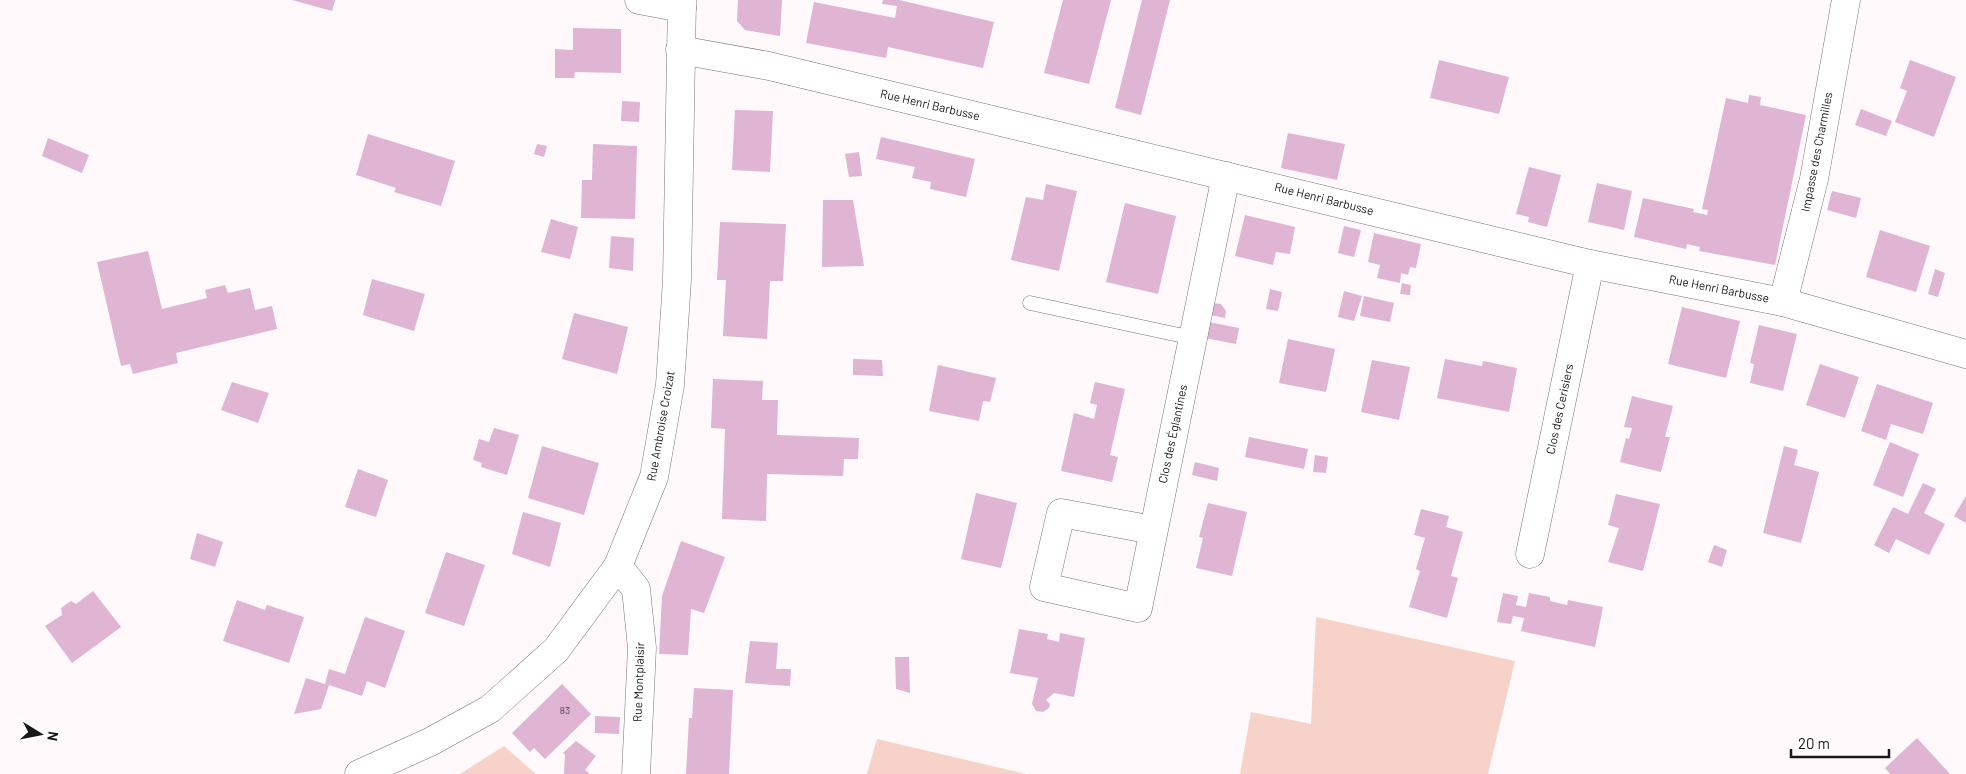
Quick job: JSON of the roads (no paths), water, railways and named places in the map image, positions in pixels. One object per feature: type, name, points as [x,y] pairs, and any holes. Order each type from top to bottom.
[{"type":"street","points":[[639,0],[682,4]]},
{"type":"street","name":"Impasse des Charmilles","points":[[1783,302],[1814,179],[1846,0]]},
{"type":"street","name":"Rue Ambroise Croizat","points":[[359,774],[430,742],[490,708],[556,650],[618,566],[654,477],[670,385],[677,280],[682,4]]},
{"type":"street","name":"Rue Henri Barbusse","points":[[680,50],[770,66],[1590,264],[1783,302],[1966,354]]},
{"type":"street","name":"Clos des Églantines","points":[[1153,530],[1061,512],[1044,587],[1138,608],[1226,176]]},
{"type":"street","name":"Clos des Cerisiers","points":[[1530,554],[1590,264]]},
{"type":"street","name":"Rue Montplaisir","points":[[618,566],[636,589],[642,648],[636,774]]},
{"type":"lane","points":[[1030,304],[1193,338]]}]
